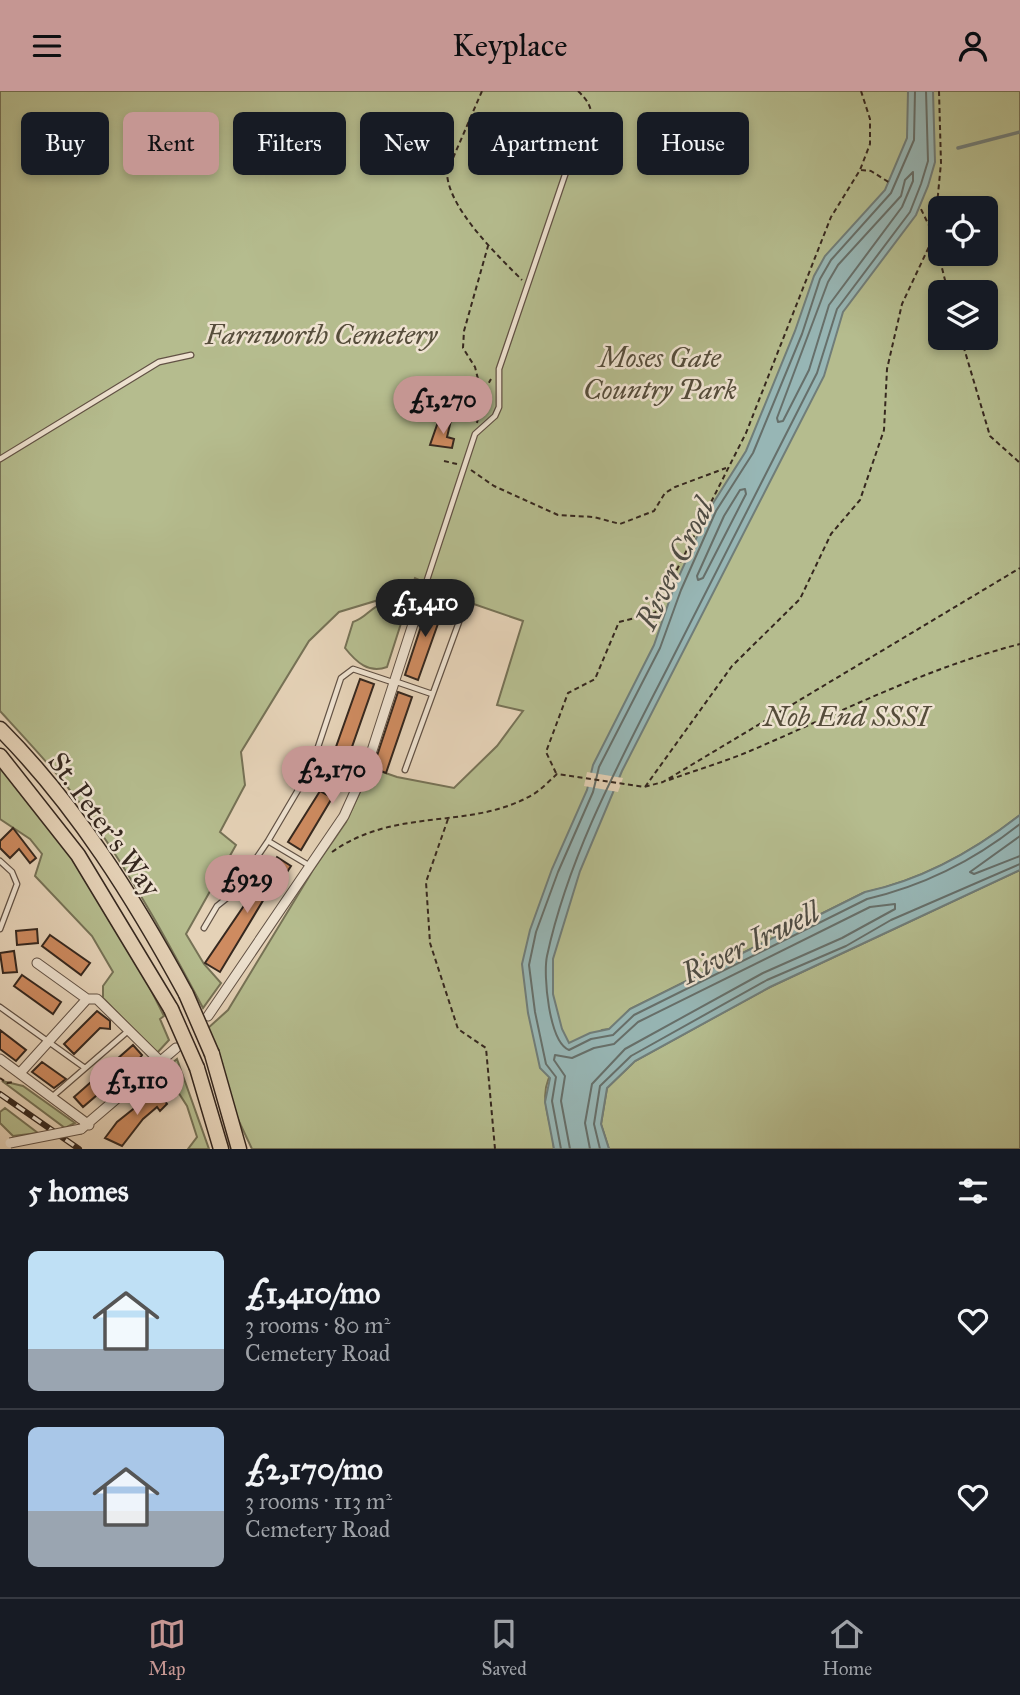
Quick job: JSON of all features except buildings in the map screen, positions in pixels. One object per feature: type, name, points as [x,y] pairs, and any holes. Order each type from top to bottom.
[{"type":"highway","name":"St. Peter's Way","points":[[0,729],[19,748],[100,850],[153,933],[186,994],[212,1055],[239,1149]]},
{"type":"highway","name":"St. Peter's Way","points":[[0,756],[78,855],[171,1009],[197,1067],[221,1149]]},
{"type":"street","points":[[208,1016],[344,815],[363,773],[426,584]]},
{"type":"street","points":[[37,963],[87,999],[97,999],[162,1063]]},
{"type":"street","points":[[19,1073],[87,999]]},
{"type":"street","points":[[5,1145],[85,1127],[162,1063],[176,1048]]},
{"type":"street","points":[[0,1059],[52,1097],[85,1127]]},
{"type":"lane","points":[[426,584],[475,435],[495,416],[499,407],[499,369],[565,175]]},
{"type":"lane","points":[[0,459],[159,362],[191,355]]},
{"type":"lane","points":[[405,770],[463,611]]},
{"type":"lane","points":[[204,928],[268,841],[311,768],[341,678],[353,669],[432,694]]},
{"type":"lane","points":[[268,841],[311,866]]},
{"type":"lane","points":[[0,861],[12,872],[17,884],[0,929]]},
{"type":"lane","points":[[0,1007],[85,1068]]},
{"type":"lane","points":[[52,1097],[128,1031]]},
{"type":"path","points":[[482,91],[447,172],[447,182],[452,196],[488,244],[527,285]]},
{"type":"path","points":[[578,91],[587,99],[593,112]]},
{"type":"path","points":[[556,774],[547,752],[568,693],[595,679],[619,622],[655,613],[672,585],[776,362],[799,290],[831,217],[860,170],[870,144],[870,119],[861,91]]},
{"type":"path","points":[[938,196],[941,163],[939,91]]},
{"type":"path","points":[[860,170],[871,171],[890,183]]},
{"type":"path","points":[[921,209],[928,224]]},
{"type":"path","points":[[475,435],[482,394],[475,367],[463,348],[464,331],[488,244]]},
{"type":"path","points":[[644,787],[732,666],[800,599],[831,534],[860,500],[884,429],[887,369],[902,304],[928,249]]},
{"type":"path","points":[[965,350],[990,436],[1020,463]]},
{"type":"path","points":[[482,394],[499,369]]},
{"type":"path","points":[[444,461],[465,466],[494,487],[558,515],[594,517],[620,524],[654,511],[665,493],[675,487],[728,468]]},
{"type":"path","points":[[663,782],[1020,568]]},
{"type":"path","points":[[311,866],[352,838],[397,823],[448,818],[501,808],[533,794],[556,774],[644,787],[663,782],[748,752],[850,705],[972,656],[1020,644]]},
{"type":"path","points":[[448,818],[426,882],[430,943],[458,1029],[486,1048],[495,1149]]},
{"type":"green space","name":"Moses Gate Country Park","points":[[0,91],[1020,91],[1020,815],[984,841],[946,863],[905,881],[863,893],[630,1009],[610,1029],[602,1030],[581,1044],[562,1060],[548,1080],[546,1105],[554,1149],[252,1149],[236,1115],[207,1029],[228,1010],[313,870],[346,822],[371,768],[397,777],[454,788],[497,746],[523,711],[497,705],[523,621],[465,601],[415,578],[404,608],[392,596],[339,612],[309,641],[241,752],[245,785],[220,832],[236,845],[186,934],[204,964],[221,983],[203,1008],[166,939],[112,849],[86,811],[0,711]]},
{"type":"green space","points":[[382,604],[405,611],[387,667],[374,669],[358,662],[345,648],[353,622]]},
{"type":"green space","points":[[0,764],[62,841],[133,954],[164,1016],[160,1019],[169,1040],[157,1053],[103,998],[103,986],[113,972],[92,936],[35,876],[42,854],[30,839],[0,819]]},
{"type":"green space","points":[[1020,870],[1020,1149],[609,1149],[601,1124],[607,1088],[635,1061],[770,987]]},
{"type":"green space","points":[[177,1059],[209,1149],[188,1149],[197,1137],[187,1106],[164,1070]]},
{"type":"green space","points":[[2,1081],[23,1086],[75,1123],[65,1128]]},
{"type":"green space","points":[[5,1108],[38,1133],[13,1136],[0,1123],[0,1112]]},
{"type":"water","points":[[908,91],[933,91],[935,162],[928,186],[916,215],[843,312],[824,376],[622,771],[580,871],[553,959],[553,994],[562,1029],[569,1043],[590,1033],[609,1029],[630,1009],[865,892],[907,880],[947,863],[985,841],[1020,815],[1020,870],[770,987],[635,1061],[607,1088],[601,1124],[609,1149],[554,1149],[545,1102],[550,1078],[540,1068],[528,1013],[522,964],[530,930],[552,869],[587,790],[593,765],[654,645],[674,587],[710,508],[746,451],[795,331],[814,276],[825,256],[885,190],[907,138]]},
{"type":"pier","points":[[587,772],[623,778],[618,792],[584,786]]},
{"type":"waterway","points":[[958,148],[1020,132]]},
{"type":"railway","points":[[0,1094],[79,1149]]},
{"type":"park label","name":"Farnworth Cemetery","points":[[321,334]]},
{"type":"park label","name":"Nob End SSSI","points":[[846,716]]},
{"type":"water label","name":"River Croal","points":[[675,564]]},
{"type":"water label","name":"River Irwell","points":[[750,943]]}]
